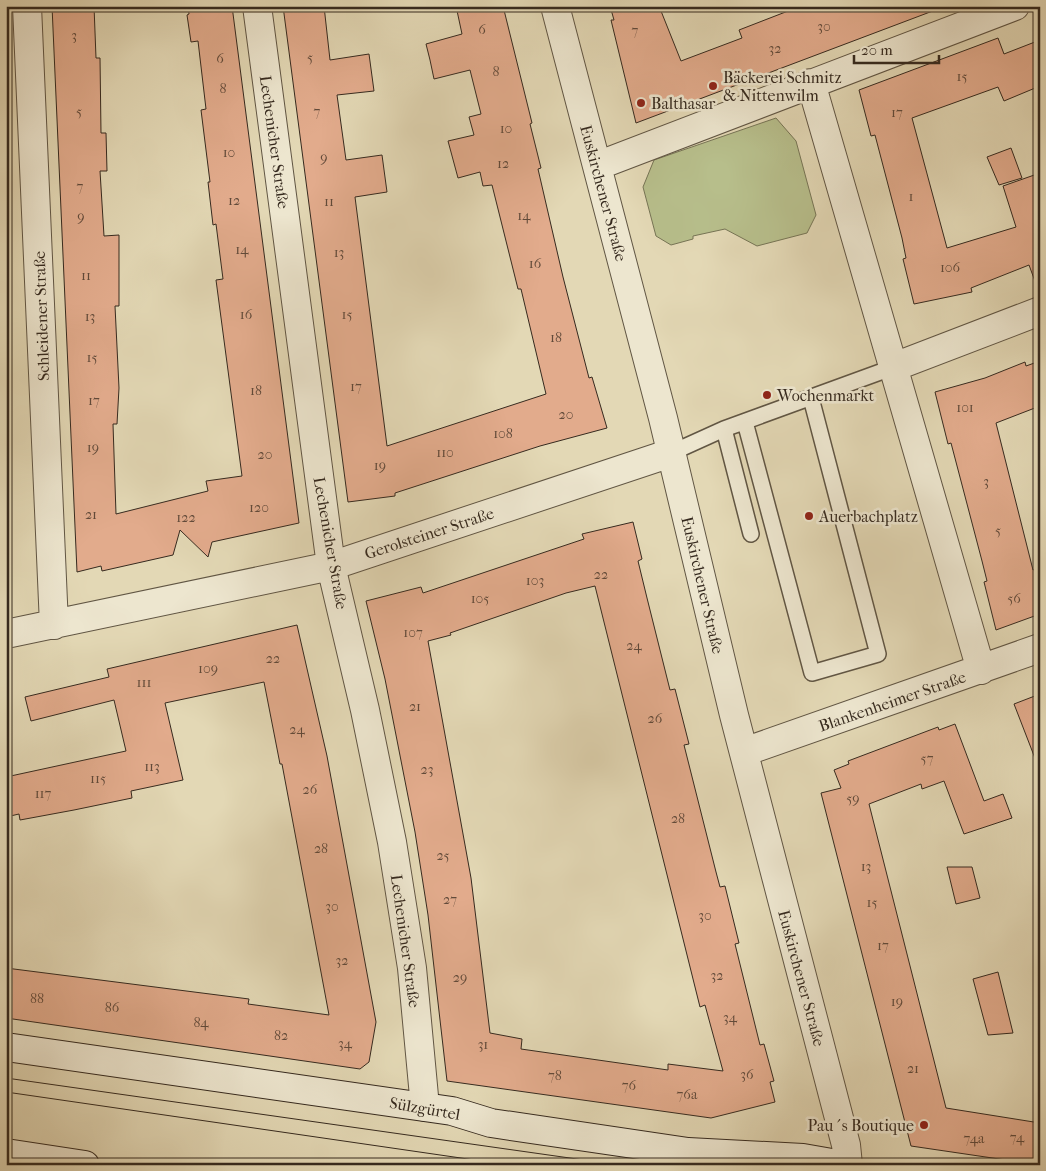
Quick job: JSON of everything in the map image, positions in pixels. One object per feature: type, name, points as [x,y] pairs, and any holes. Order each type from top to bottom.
[{"type":"street","name":"Schleidener Straße","points":[[27,6],[54,625]]},
{"type":"street","name":"Lechenicher Straße","points":[[257,6],[331,566],[365,710],[392,842],[412,968],[425,1107]]},
{"type":"street","name":"Euskirchener Straße","points":[[555,6],[671,453],[744,752],[846,1146],[848,1165]]},
{"type":"street","points":[[597,166],[1015,6]]},
{"type":"street","points":[[810,83],[981,670]]},
{"type":"street","points":[[894,367],[1040,311]]},
{"type":"street","name":"Gerolsteiner Straße","points":[[6,634],[331,566],[671,453]]},
{"type":"street","name":"Blankenheimer Straße","points":[[744,752],[1040,648]]},
{"type":"street","name":"Sülzgürtel","points":[[6,1047],[452,1110],[491,1123],[688,1152],[803,1158],[844,1165]]},
{"type":"street","points":[[6,1153],[85,1165]]},
{"type":"lane","points":[[671,453],[724,429],[894,367]]},
{"type":"lane","points":[[745,422],[812,673],[878,654],[811,398]]},
{"type":"lane","points":[[724,429],[751,534]]},
{"type":"green space","points":[[776,118],[796,141],[816,215],[807,233],[757,246],[725,229],[693,236],[693,239],[671,245],[656,236],[643,187],[654,160]]},
{"type":"building","points":[[52,6],[94,6],[96,58],[100,58],[101,133],[106,133],[107,171],[100,171],[104,236],[119,235],[119,306],[115,306],[119,388],[117,424],[113,424],[116,514],[208,491],[206,481],[242,476],[216,280],[223,279],[216,224],[213,225],[208,182],[210,182],[201,110],[206,109],[198,41],[191,42],[187,15],[189,14],[188,6],[232,6],[299,523],[212,542],[208,557],[180,530],[173,555],[102,571],[101,566],[77,572]]},
{"type":"building","points":[[283,6],[324,6],[330,60],[369,54],[374,91],[337,95],[346,160],[382,155],[387,192],[355,197],[387,446],[546,394],[521,289],[518,289],[492,185],[483,186],[480,172],[458,178],[448,141],[474,135],[469,117],[481,114],[470,70],[434,79],[426,44],[462,34],[456,6],[503,6],[532,123],[530,124],[541,168],[538,169],[563,277],[589,378],[592,377],[607,428],[540,446],[395,493],[395,496],[348,502]]},
{"type":"building","points":[[610,6],[659,6],[681,61],[742,38],[739,30],[801,6],[938,6],[938,9],[636,123],[611,20],[614,20]]},
{"type":"building","points":[[998,38],[1004,54],[1040,40],[1040,86],[1004,101],[998,87],[912,118],[947,248],[1016,227],[1003,186],[1040,173],[1040,283],[1036,284],[1029,265],[971,288],[972,292],[914,304],[903,259],[906,258],[902,238],[875,135],[871,136],[859,90]]},
{"type":"building","points":[[1011,148],[1022,178],[999,185],[987,157]]},
{"type":"building","points":[[1040,361],[1040,406],[996,423],[1033,570],[1040,567],[1040,614],[996,630],[984,582],[987,581],[982,561],[951,443],[948,444],[935,392],[985,378],[1025,362],[1026,366]]},
{"type":"building","points":[[633,522],[642,559],[638,561],[647,598],[670,690],[675,689],[689,744],[684,745],[720,887],[725,886],[739,943],[735,944],[760,1045],[764,1044],[774,1081],[770,1082],[775,1102],[711,1118],[447,1081],[428,915],[415,832],[385,679],[366,601],[421,587],[423,593],[584,539],[582,534]],"holes":[[[595,586],[700,1007],[705,1005],[723,1071],[668,1064],[668,1070],[521,1049],[522,1039],[490,1033],[471,878],[428,641],[451,635],[450,633],[566,593]]]},
{"type":"building","points":[[297,625],[327,756],[376,1022],[369,1062],[360,1069],[6,1018],[6,968],[249,999],[248,1004],[329,1015],[282,764],[280,764],[264,682],[165,703],[183,780],[131,791],[132,798],[20,820],[19,814],[6,817],[6,777],[126,751],[114,700],[31,721],[25,697],[109,677],[107,669]]},
{"type":"building","points":[[1040,694],[1040,765],[1038,766],[1014,704]]},
{"type":"building","points":[[955,724],[984,801],[1003,794],[1012,818],[964,834],[944,781],[922,789],[921,784],[869,804],[946,1108],[1040,1123],[1040,1165],[911,1146],[821,793],[841,788],[834,770],[849,764],[848,761],[938,727],[939,730]]},
{"type":"building","points":[[947,867],[972,867],[980,898],[956,904]]},
{"type":"building","points":[[998,972],[1013,1033],[988,1035],[973,979]]},
{"type":"tram line","points":[[6,1078],[619,1165]]},
{"type":"tram line","points":[[6,1092],[509,1165]]},
{"type":"place","name":"Bäckerei Schmitz & Nittenwilm","points":[[713,86]]},
{"type":"place","name":"Balthasar","points":[[641,103]]},
{"type":"place","name":"Wochenmarkt","points":[[767,395]]},
{"type":"place","name":"Auerbachplatz","points":[[809,516]]},
{"type":"place","name":"Pau´s Boutique","points":[[924,1125]]}]
